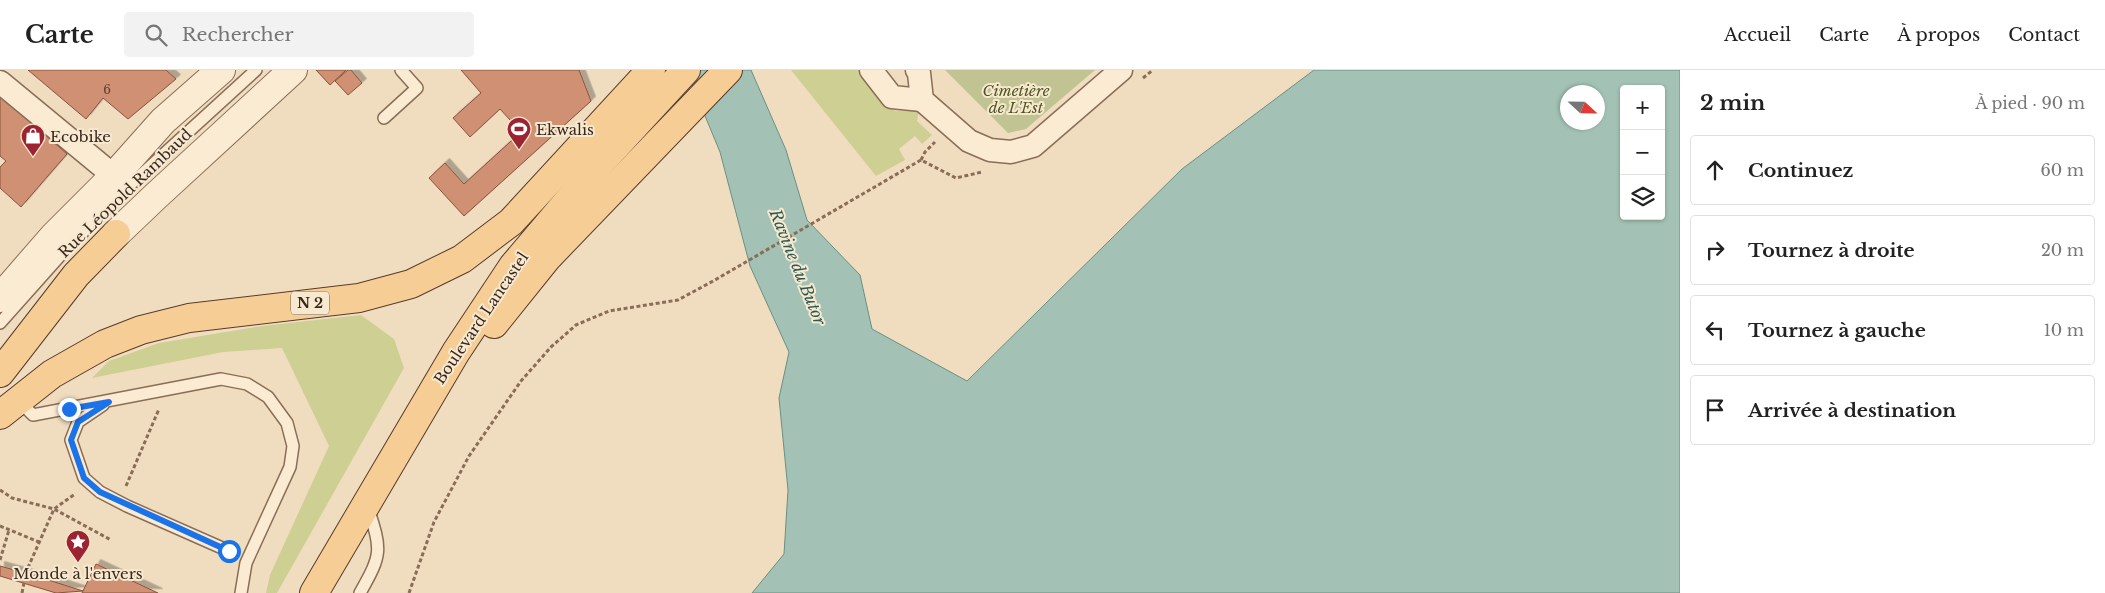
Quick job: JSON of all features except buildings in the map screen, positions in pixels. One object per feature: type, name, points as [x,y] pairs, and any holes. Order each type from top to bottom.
[{"type":"main road","name":"N 2","points":[[9,407],[72,362],[106,344],[141,330],[190,318],[359,298],[411,284],[462,259],[511,222],[651,70]]},
{"type":"main road","points":[[314,593],[409,430],[547,258],[686,70]]},
{"type":"main road","points":[[611,171],[728,70]]},
{"type":"main road","points":[[0,373],[76,275],[116,234]]},
{"type":"street","name":"Rue Léopold Rambaud","points":[[0,298],[54,236],[114,176],[164,121],[221,70]]},
{"type":"street","name":"Rue Léopold Rambaud","points":[[116,234],[293,70]]},
{"type":"street","points":[[871,70],[892,98],[922,100],[969,141],[990,150],[1011,152],[1033,146],[1121,70]]},
{"type":"street","points":[[917,70],[922,100]]},
{"type":"street","points":[[0,82],[114,176]]},
{"type":"lane","name":"Rue Léopold Rambaud","points":[[0,323],[66,249],[124,191],[256,70]]},
{"type":"lane","points":[[384,118],[417,88],[401,70]]},
{"type":"lane","points":[[9,407],[34,415],[221,380],[247,384],[268,397],[287,423],[293,446],[290,467],[246,563],[241,593]]},
{"type":"lane","points":[[109,402],[78,422],[71,440],[84,478],[100,492],[127,506],[229,551]]},
{"type":"lane","points":[[360,593],[376,564],[379,553],[378,540],[366,503]]},
{"type":"path","points":[[409,593],[434,522],[469,456],[521,381],[550,346],[576,326],[609,311],[678,300],[921,160],[956,178],[981,172]]},
{"type":"path","points":[[125,488],[167,390]]},
{"type":"path","points":[[22,593],[26,572],[54,509],[76,493],[84,478]]},
{"type":"path","points":[[0,490],[12,498],[54,509],[111,540]]},
{"type":"path","points":[[76,493],[83,497]]},
{"type":"path","points":[[0,526],[39,542]]},
{"type":"path","points":[[0,560],[9,530]]},
{"type":"green space","points":[[791,70],[864,70],[865,79],[895,111],[919,110],[917,121],[932,135],[922,144],[915,136],[899,149],[905,160],[876,176]]},
{"type":"green space","name":"Cimetière de L'Est","points":[[945,70],[1095,70],[1026,129],[1008,133]]},
{"type":"green space","points":[[361,315],[394,339],[404,368],[277,593],[266,593],[270,575],[329,446],[282,348],[223,352],[92,378],[109,361],[159,343],[262,326]]},
{"type":"water","name":"Ravine du Butor","points":[[686,70],[751,70],[786,150],[807,220],[860,275],[872,329],[967,381],[1182,169],[1314,70],[1680,70],[1680,593],[752,593],[784,554],[788,490],[779,398],[789,352],[750,266],[720,152]]},
{"type":"place","name":"Ekwalis","points":[[519,150]]},
{"type":"place","name":"Ecobike","points":[[33,157]]},
{"type":"place","name":"Monde à l'envers","points":[[78,563]]},
{"type":"route","points":[[69,409],[109,402],[78,422],[71,440],[84,478],[100,492],[127,506],[229,551]]}]
